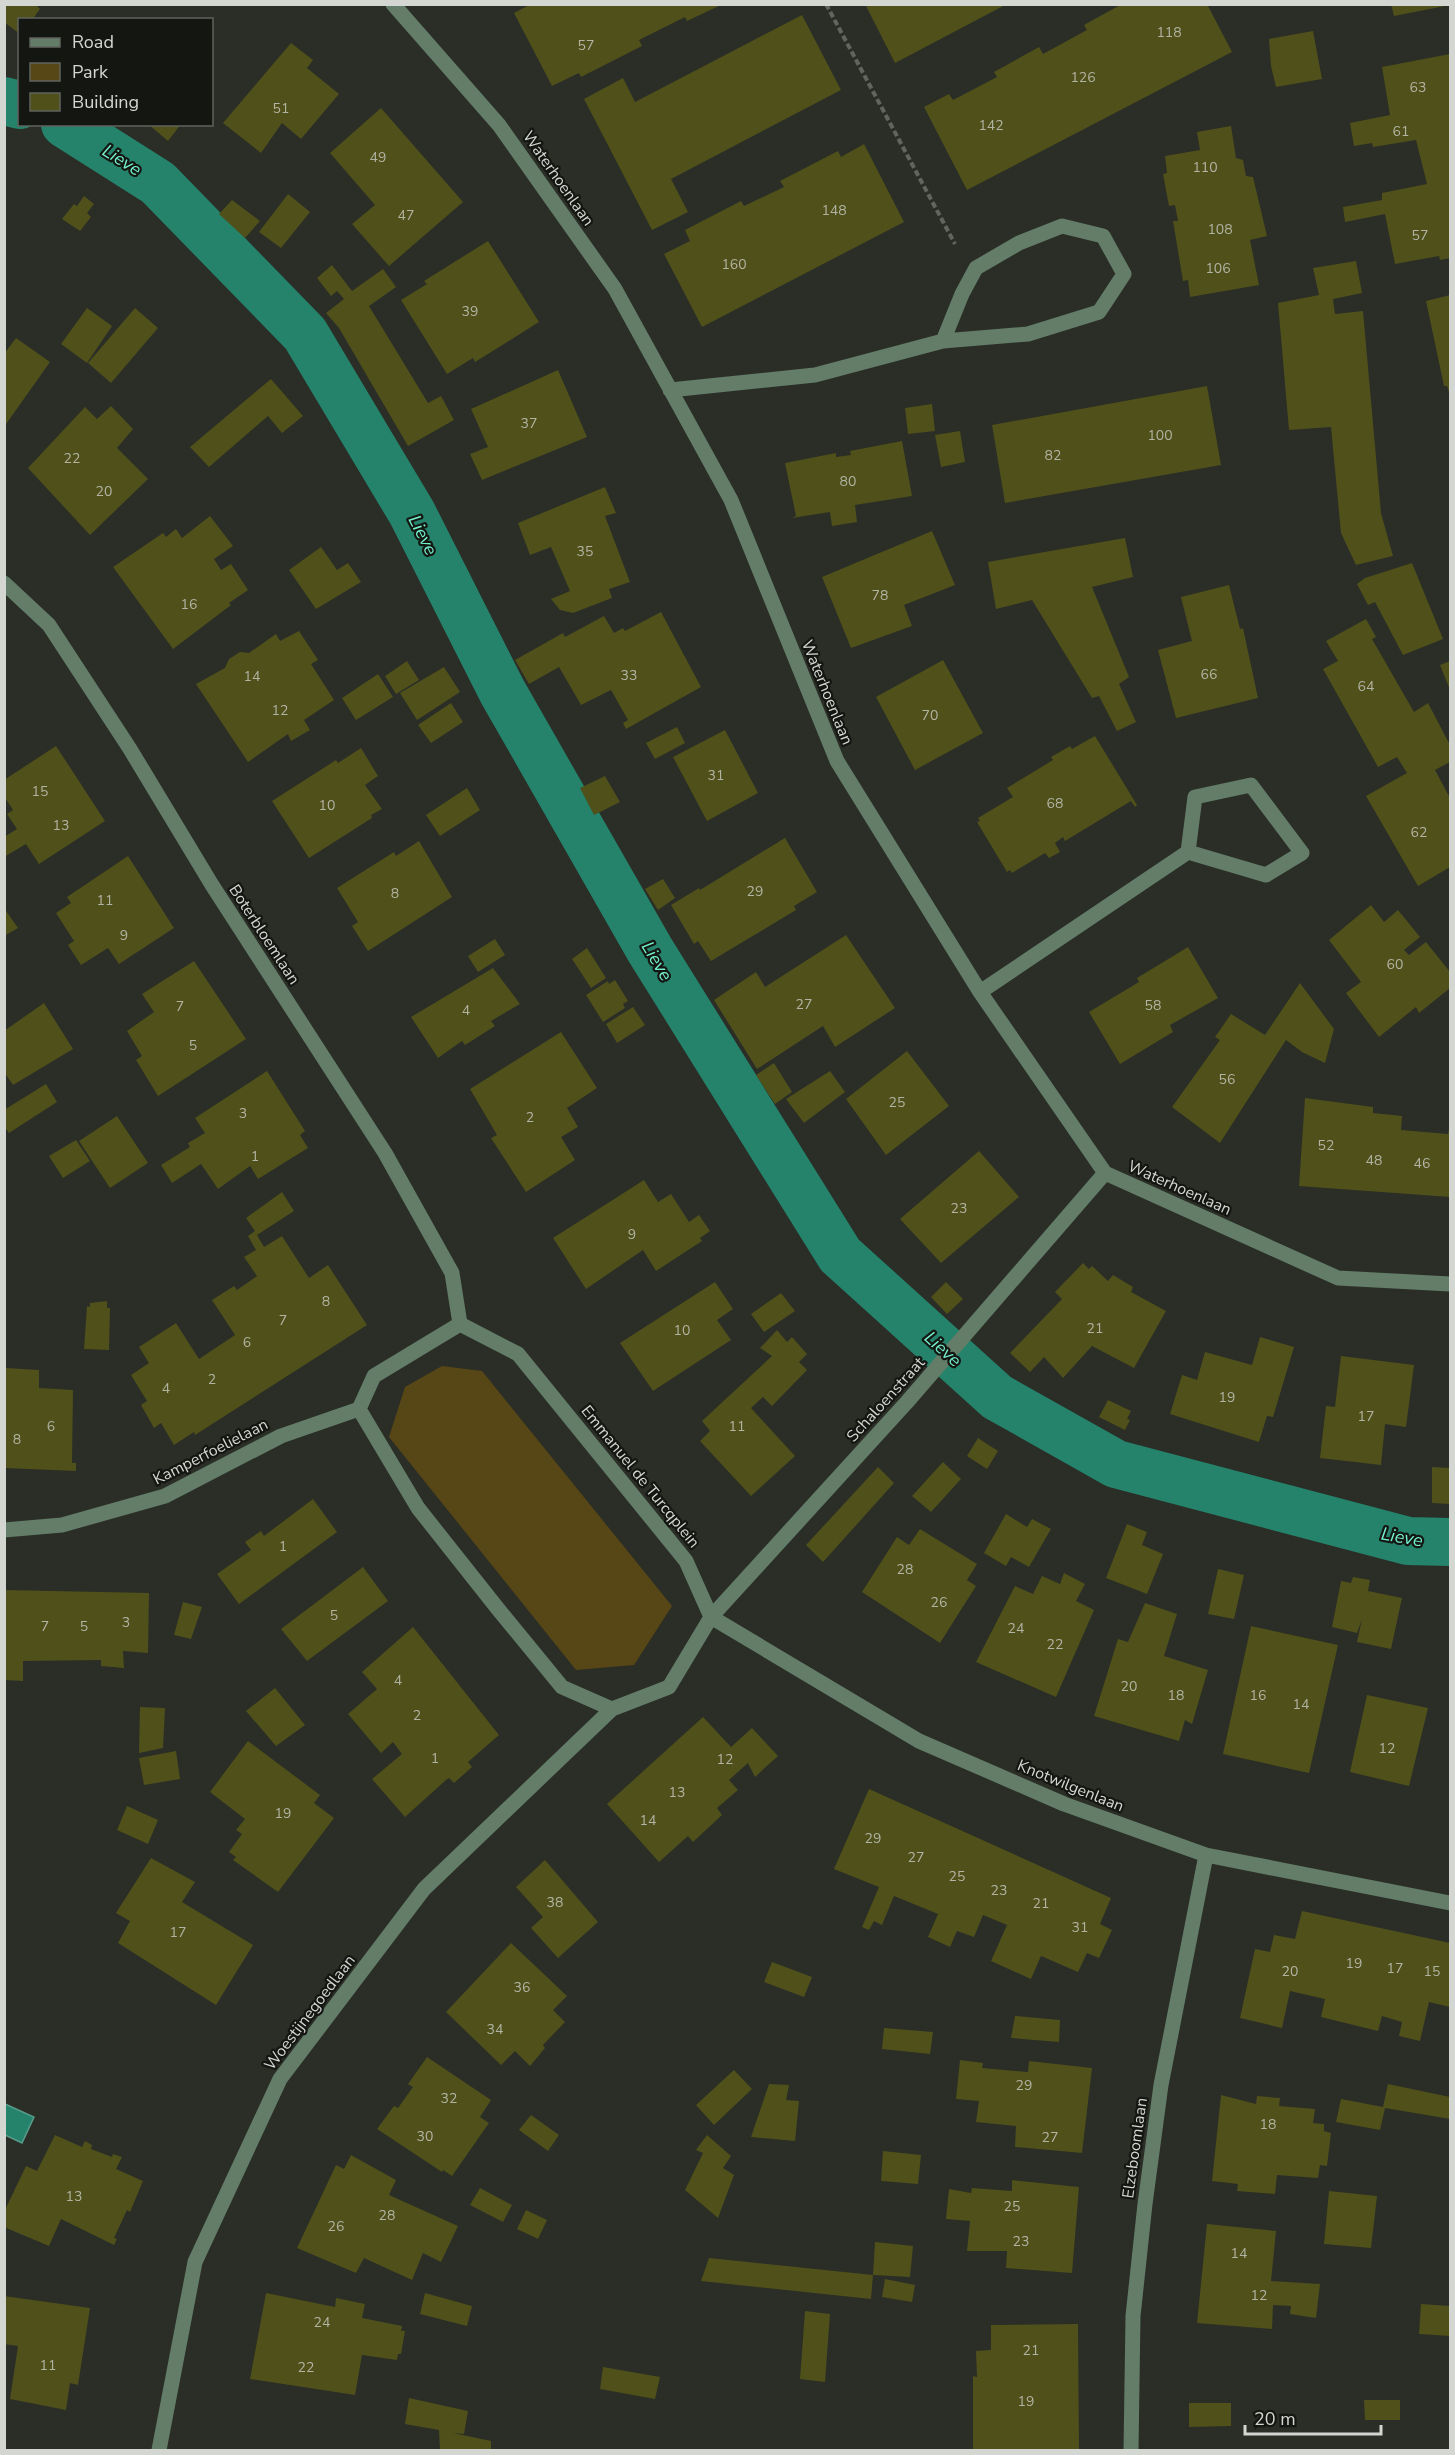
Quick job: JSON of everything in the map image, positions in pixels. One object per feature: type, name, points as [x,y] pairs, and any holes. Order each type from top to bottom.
[{"type":"street","name":"Waterhoenlaan","points":[[393,4],[499,125],[615,289],[731,500],[837,761],[980,992],[1105,1173],[1338,1278],[1450,1284]]},
{"type":"street","points":[[670,390],[815,375],[943,341],[1028,334],[1099,312],[1124,274],[1103,236],[1062,226],[1018,243],[976,268],[943,341]]},
{"type":"street","name":"Boterbloemlaan","points":[[4,583],[49,625],[130,749],[212,885],[385,1153],[452,1273],[460,1324]]},
{"type":"street","points":[[980,992],[1188,852],[1195,797],[1251,785],[1302,853],[1266,875],[1188,852]]},
{"type":"street","name":"Schaloenstraat","points":[[711,1617],[907,1402],[1105,1173]]},
{"type":"street","points":[[460,1324],[374,1376],[359,1409],[418,1508],[562,1687],[612,1709],[669,1687],[711,1617]]},
{"type":"street","name":"Emmanuel de Turcqplein","points":[[460,1324],[519,1354],[686,1561],[711,1617]]},
{"type":"street","name":"Kamperfoelielaan","points":[[4,1530],[62,1526],[165,1496],[280,1436],[359,1409]]},
{"type":"street","name":"Knotwilgenlaan","points":[[711,1617],[919,1741],[1064,1804],[1206,1855],[1450,1903]]},
{"type":"street","name":"Woestijnegoedlaan","points":[[159,2451],[195,2262],[280,2079],[424,1889],[612,1709]]},
{"type":"street","name":"Elzeboomlaan","points":[[1131,2451],[1133,2316],[1144,2204],[1161,2085],[1206,1855]]},
{"type":"path","points":[[826,4],[942,218],[971,278]]},
{"type":"green space","points":[[442,1366],[482,1371],[672,1606],[634,1665],[576,1670],[389,1437],[405,1387]]},
{"type":"shaded area","points":[[5,2104],[34,2117],[22,2143],[5,2135]]},
{"type":"building","points":[[4,4],[35,4],[40,9],[33,18],[18,18],[18,32],[4,22]]},
{"type":"building","points":[[531,4],[721,5],[687,21],[685,17],[639,40],[642,46],[581,77],[579,73],[552,86],[514,13]]},
{"type":"building","points":[[865,4],[1007,4],[895,63]]},
{"type":"building","points":[[1122,4],[1207,4],[1232,52],[967,190],[924,107],[949,94],[953,100],[997,77],[994,72],[1039,47],[1043,54],[1087,30],[1084,25]]},
{"type":"building","points":[[1391,4],[1445,4],[1445,6],[1394,16]]},
{"type":"building","points":[[802,15],[841,90],[671,179],[688,212],[652,230],[584,99],[623,78],[635,102]]},
{"type":"building","points":[[1313,31],[1322,79],[1276,87],[1271,66],[1269,39]]},
{"type":"building","points":[[291,43],[313,60],[307,68],[339,94],[301,139],[282,123],[261,153],[223,123]]},
{"type":"building","points":[[1450,54],[1450,258],[1440,260],[1439,256],[1395,264],[1385,214],[1345,222],[1343,207],[1382,200],[1382,193],[1427,184],[1416,140],[1373,147],[1372,143],[1354,146],[1350,123],[1390,115],[1382,67]]},
{"type":"building","points":[[381,108],[463,202],[389,266],[352,224],[375,205],[330,153]]},
{"type":"building","points":[[150,126],[179,126],[168,141]]},
{"type":"building","points":[[1231,126],[1236,158],[1243,160],[1246,176],[1253,177],[1267,236],[1250,240],[1259,285],[1190,297],[1188,280],[1183,281],[1173,221],[1178,221],[1175,205],[1169,206],[1163,174],[1167,173],[1165,156],[1200,150],[1197,132]]},
{"type":"building","points":[[864,144],[904,222],[702,327],[664,254],[690,241],[685,230],[741,201],[744,206],[784,187],[780,181],[838,151],[841,157]]},
{"type":"building","points":[[288,194],[310,212],[281,248],[259,232]]},
{"type":"building","points":[[84,196],[94,204],[87,213],[91,217],[80,231],[62,219],[74,204],[77,206]]},
{"type":"building","points":[[232,200],[260,221],[245,238],[219,214]]},
{"type":"building","points":[[488,241],[539,322],[475,362],[473,358],[447,374],[401,300],[427,284],[424,281]]},
{"type":"building","points":[[1356,261],[1362,293],[1333,299],[1335,314],[1363,311],[1381,513],[1393,556],[1356,565],[1341,533],[1331,427],[1289,430],[1278,303],[1319,295],[1313,268]]},
{"type":"building","points":[[332,265],[352,291],[383,269],[396,287],[369,306],[428,403],[441,396],[454,420],[408,446],[339,328],[326,313],[344,299],[337,291],[331,296],[317,278]]},
{"type":"building","points":[[1450,295],[1450,395],[1447,386],[1444,386],[1426,301]]},
{"type":"building","points":[[87,308],[112,326],[87,363],[61,344]]},
{"type":"building","points":[[135,308],[158,328],[111,383],[88,363]]},
{"type":"building","points":[[16,338],[50,362],[4,427],[4,354]]},
{"type":"building","points":[[558,370],[587,437],[482,480],[470,454],[488,447],[471,409]]},
{"type":"building","points":[[271,379],[303,416],[282,433],[268,416],[209,467],[190,447]]},
{"type":"building","points":[[1207,386],[1221,465],[1005,503],[992,425]]},
{"type":"building","points":[[932,404],[935,431],[908,434],[905,408]]},
{"type":"building","points":[[111,406],[133,429],[117,448],[148,479],[90,535],[28,468],[85,407],[97,419]]},
{"type":"building","points":[[960,431],[965,462],[941,467],[935,435]]},
{"type":"building","points":[[902,441],[912,496],[855,505],[857,522],[832,526],[830,512],[792,518],[796,516],[785,463],[836,453],[836,457],[851,455],[850,451]]},
{"type":"building","points":[[605,487],[616,513],[605,516],[630,582],[609,589],[612,598],[573,613],[560,610],[551,599],[570,591],[551,547],[530,555],[518,523]]},
{"type":"building","points":[[210,516],[233,546],[214,559],[221,570],[231,564],[248,590],[173,649],[113,567],[163,533],[166,537],[176,529],[182,538]]},
{"type":"building","points":[[932,531],[955,585],[904,605],[912,626],[851,648],[822,577]]},
{"type":"building","points":[[1125,538],[1133,577],[1092,587],[1129,677],[1119,684],[1136,722],[1117,731],[1099,696],[1092,698],[1032,600],[996,609],[988,562]]},
{"type":"building","points":[[321,547],[337,570],[348,563],[361,582],[316,609],[289,570]]},
{"type":"building","points":[[1412,563],[1443,639],[1403,655],[1375,602],[1368,605],[1357,584],[1365,578]]},
{"type":"building","points":[[1229,585],[1240,629],[1243,628],[1258,698],[1176,718],[1158,650],[1192,641],[1181,597]]},
{"type":"building","points":[[661,612],[701,687],[626,729],[623,723],[628,720],[611,690],[581,705],[559,667],[529,684],[515,660],[563,633],[565,637],[604,616],[614,633],[623,628],[625,631]]},
{"type":"building","points":[[1366,619],[1376,637],[1372,639],[1414,712],[1428,703],[1450,745],[1450,762],[1435,770],[1450,798],[1450,867],[1418,886],[1366,796],[1407,773],[1397,757],[1378,767],[1323,669],[1338,661],[1326,641]]},
{"type":"building","points":[[299,631],[318,660],[311,664],[334,700],[304,720],[310,730],[291,741],[288,734],[248,762],[196,684],[225,668],[229,659],[240,652],[249,653],[276,634],[280,641]]},
{"type":"building","points":[[943,660],[983,733],[915,770],[876,697]]},
{"type":"building","points":[[407,661],[419,680],[396,694],[385,676]]},
{"type":"building","points":[[1450,661],[1450,690],[1440,665]]},
{"type":"building","points":[[444,667],[460,692],[417,720],[400,693]]},
{"type":"building","points":[[378,674],[393,697],[356,720],[342,698]]},
{"type":"building","points":[[451,703],[463,722],[431,743],[418,725]]},
{"type":"building","points":[[677,727],[685,743],[655,759],[646,743]]},
{"type":"building","points":[[725,730],[758,793],[707,821],[673,757]]},
{"type":"building","points":[[1095,736],[1137,805],[1135,807],[1131,801],[1065,841],[1063,837],[1055,843],[1060,852],[1049,858],[1045,853],[1012,873],[1010,870],[1007,872],[977,822],[980,821],[978,818],[1013,797],[1007,788],[1053,760],[1051,757],[1070,746],[1072,749]]},
{"type":"building","points":[[56,746],[105,821],[39,864],[26,844],[4,857],[4,837],[17,829],[7,814],[13,810],[4,796],[4,780]]},
{"type":"building","points":[[361,748],[378,776],[365,785],[382,809],[371,815],[372,818],[309,858],[272,801],[336,760],[338,763]]},
{"type":"building","points":[[605,776],[620,802],[594,815],[580,788]]},
{"type":"building","points":[[467,788],[480,810],[440,836],[426,815]]},
{"type":"building","points":[[785,838],[817,892],[794,906],[796,910],[711,961],[698,941],[694,944],[671,905]]},
{"type":"building","points":[[419,841],[452,897],[368,951],[352,926],[358,922],[337,888],[394,852],[396,856]]},
{"type":"building","points":[[128,856],[174,928],[119,964],[108,948],[81,965],[68,945],[74,941],[56,913],[71,903],[67,897]]},
{"type":"building","points":[[663,879],[675,898],[658,910],[645,889]]},
{"type":"building","points":[[1371,905],[1384,922],[1398,910],[1420,937],[1404,950],[1409,955],[1426,942],[1450,972],[1450,988],[1419,1013],[1416,1007],[1379,1037],[1346,993],[1361,982],[1329,940]]},
{"type":"building","points":[[4,908],[18,928],[4,936]]},
{"type":"building","points":[[846,935],[895,1008],[835,1047],[823,1026],[757,1069],[714,1000],[756,972],[765,987]]},
{"type":"building","points":[[495,939],[505,955],[478,972],[468,956]]},
{"type":"building","points":[[1188,947],[1218,998],[1170,1025],[1173,1032],[1120,1064],[1089,1012],[1139,982],[1137,978]]},
{"type":"building","points":[[587,948],[606,978],[591,988],[572,959]]},
{"type":"building","points":[[194,961],[246,1039],[158,1096],[136,1060],[142,1056],[127,1031],[154,1012],[142,994]]},
{"type":"building","points":[[493,968],[520,1004],[491,1021],[495,1026],[465,1045],[462,1041],[438,1058],[411,1017]]},
{"type":"building","points":[[615,980],[628,1001],[623,1004],[625,1008],[603,1022],[586,995],[608,981],[609,984]]},
{"type":"building","points":[[1300,983],[1334,1029],[1325,1063],[1302,1052],[1286,1040],[1220,1143],[1172,1107],[1220,1040],[1215,1037],[1231,1014],[1265,1035]]},
{"type":"building","points":[[44,1003],[73,1049],[13,1085],[4,1072],[4,1031]]},
{"type":"building","points":[[633,1007],[645,1025],[617,1043],[606,1024]]},
{"type":"building","points":[[561,1032],[597,1088],[567,1108],[578,1127],[561,1137],[575,1160],[526,1192],[491,1138],[497,1135],[470,1089]]},
{"type":"building","points":[[907,1051],[949,1106],[886,1155],[846,1099]]},
{"type":"building","points":[[774,1063],[792,1092],[775,1104],[756,1075]]},
{"type":"building","points":[[267,1071],[305,1131],[300,1135],[308,1148],[258,1179],[250,1166],[218,1189],[201,1164],[172,1183],[161,1165],[190,1147],[188,1143],[205,1133],[195,1118]]},
{"type":"building","points":[[830,1071],[845,1092],[804,1123],[786,1099]]},
{"type":"building","points":[[46,1084],[57,1102],[9,1133],[4,1126],[4,1110]]},
{"type":"building","points":[[1305,1098],[1373,1107],[1373,1113],[1402,1116],[1401,1130],[1448,1134],[1450,1123],[1450,1197],[1299,1186]]},
{"type":"building","points":[[117,1116],[148,1163],[110,1188],[79,1141]]},
{"type":"building","points":[[76,1140],[90,1161],[63,1178],[49,1156]]},
{"type":"building","points":[[979,1151],[1019,1197],[941,1263],[900,1219]]},
{"type":"building","points":[[644,1180],[658,1202],[671,1194],[689,1222],[699,1215],[710,1231],[700,1238],[702,1241],[656,1271],[643,1250],[586,1289],[553,1238]]},
{"type":"building","points":[[282,1192],[294,1211],[257,1235],[264,1247],[282,1236],[309,1278],[328,1265],[367,1325],[195,1435],[194,1432],[174,1445],[161,1423],[154,1428],[141,1405],[147,1401],[131,1375],[149,1363],[139,1347],[176,1323],[199,1359],[235,1335],[212,1300],[234,1286],[237,1290],[257,1276],[244,1257],[256,1250],[248,1236],[255,1231],[246,1218]]},
{"type":"building","points":[[1083,1263],[1089,1269],[1092,1266],[1108,1281],[1113,1275],[1133,1287],[1131,1292],[1166,1311],[1134,1368],[1092,1346],[1063,1378],[1044,1357],[1030,1372],[1010,1353],[1062,1299],[1055,1292]]},
{"type":"building","points":[[715,1282],[733,1309],[717,1320],[731,1340],[653,1391],[620,1343]]},
{"type":"building","points":[[946,1282],[963,1299],[947,1314],[931,1297]]},
{"type":"building","points":[[781,1293],[795,1311],[764,1332],[751,1314]]},
{"type":"building","points":[[107,1301],[107,1308],[110,1308],[109,1350],[84,1349],[87,1306],[90,1307],[90,1303]]},
{"type":"building","points":[[777,1330],[787,1342],[792,1337],[807,1354],[799,1362],[807,1370],[772,1406],[763,1397],[751,1408],[795,1456],[751,1496],[700,1441],[710,1431],[702,1421],[772,1356],[760,1348]]},
{"type":"building","points":[[1260,1337],[1294,1347],[1273,1417],[1267,1416],[1259,1442],[1170,1414],[1182,1375],[1197,1380],[1205,1352],[1252,1365]]},
{"type":"building","points":[[1341,1356],[1414,1365],[1406,1427],[1385,1424],[1381,1465],[1320,1458],[1326,1406],[1335,1407]]},
{"type":"building","points":[[6,1368],[39,1370],[39,1388],[73,1390],[72,1463],[76,1463],[76,1471],[4,1468]]},
{"type":"building","points":[[1108,1400],[1131,1411],[1125,1430],[1099,1417]]},
{"type":"building","points":[[978,1438],[998,1451],[987,1469],[967,1456]]},
{"type":"building","points":[[943,1462],[961,1479],[931,1512],[912,1496]]},
{"type":"building","points":[[878,1467],[894,1483],[823,1562],[806,1545]]},
{"type":"building","points":[[1432,1467],[1450,1468],[1450,1504],[1432,1503]]},
{"type":"building","points":[[313,1499],[337,1532],[239,1604],[217,1574],[251,1550],[245,1542],[261,1531],[264,1536]]},
{"type":"building","points":[[1006,1514],[1027,1527],[1032,1519],[1051,1529],[1029,1567],[1011,1557],[1006,1566],[984,1553]]},
{"type":"building","points":[[1127,1524],[1147,1532],[1142,1545],[1163,1554],[1147,1594],[1106,1578]]},
{"type":"building","points":[[920,1529],[977,1564],[967,1580],[976,1586],[940,1643],[862,1592],[897,1537],[909,1545]]},
{"type":"building","points":[[363,1567],[388,1601],[307,1661],[281,1629]]},
{"type":"building","points":[[1218,1569],[1244,1575],[1234,1619],[1208,1614]]},
{"type":"building","points":[[1064,1573],[1085,1584],[1076,1601],[1094,1610],[1056,1697],[976,1662],[1015,1586],[1033,1594],[1042,1576],[1060,1584]]},
{"type":"building","points":[[1353,1577],[1370,1580],[1368,1591],[1402,1598],[1391,1649],[1357,1642],[1362,1619],[1357,1633],[1332,1627],[1341,1581],[1351,1583]]},
{"type":"building","points":[[4,1590],[149,1593],[148,1653],[123,1651],[124,1668],[101,1666],[101,1660],[23,1661],[23,1681],[4,1680]]},
{"type":"building","points":[[183,1602],[202,1607],[191,1639],[174,1635]]},
{"type":"building","points":[[1145,1603],[1177,1614],[1164,1656],[1208,1670],[1192,1724],[1185,1720],[1179,1741],[1094,1716],[1118,1639],[1128,1642]]},
{"type":"building","points":[[1251,1626],[1338,1645],[1309,1773],[1223,1754]]},
{"type":"building","points":[[413,1627],[499,1735],[468,1762],[472,1767],[454,1783],[449,1778],[446,1780],[405,1817],[372,1779],[402,1754],[393,1742],[381,1753],[348,1714],[377,1689],[362,1672]]},
{"type":"building","points":[[275,1688],[305,1725],[276,1746],[246,1711]]},
{"type":"building","points":[[1367,1695],[1428,1708],[1409,1786],[1350,1772]]},
{"type":"building","points":[[140,1707],[165,1708],[163,1748],[139,1753]]},
{"type":"building","points":[[703,1717],[731,1747],[752,1728],[778,1756],[755,1777],[748,1763],[729,1780],[738,1790],[717,1808],[722,1815],[693,1842],[688,1836],[659,1862],[607,1804]]},
{"type":"building","points":[[248,1741],[320,1795],[314,1803],[334,1818],[278,1892],[233,1860],[236,1857],[229,1852],[242,1834],[236,1830],[245,1819],[210,1792]]},
{"type":"building","points":[[176,1751],[180,1779],[144,1785],[139,1758]]},
{"type":"building","points":[[869,1789],[1111,1898],[1100,1924],[1112,1930],[1099,1958],[1087,1953],[1078,1972],[1041,1956],[1031,1979],[991,1961],[1007,1925],[983,1915],[974,1937],[957,1931],[950,1947],[928,1937],[938,1914],[894,1896],[882,1925],[874,1921],[869,1930],[862,1927],[879,1887],[834,1869]]},
{"type":"building","points":[[127,1806],[158,1820],[148,1844],[117,1830]]},
{"type":"building","points":[[151,1858],[195,1882],[182,1902],[253,1945],[216,2005],[118,1943],[130,1921],[116,1913]]},
{"type":"building","points":[[545,1860],[598,1922],[558,1958],[531,1928],[543,1917],[516,1887]]},
{"type":"building","points":[[1302,1911],[1450,1943],[1450,2007],[1429,2002],[1420,2041],[1399,2036],[1402,2022],[1382,2016],[1378,2031],[1321,2017],[1325,1999],[1290,1991],[1282,2028],[1240,2018],[1255,1949],[1270,1952],[1274,1935],[1295,1939]]},
{"type":"building","points":[[511,1943],[567,1996],[553,2010],[565,2022],[543,2045],[545,2048],[530,2066],[515,2051],[501,2065],[446,2012]]},
{"type":"building","points":[[772,1962],[812,1977],[804,1997],[764,1982]]},
{"type":"building","points":[[1015,2016],[1060,2020],[1059,2042],[1011,2038]]},
{"type":"building","points":[[884,2028],[933,2032],[930,2054],[882,2049]]},
{"type":"building","points":[[427,2057],[491,2100],[480,2117],[489,2123],[452,2176],[443,2170],[442,2172],[377,2129],[394,2106],[398,2108],[413,2087],[408,2084]]},
{"type":"building","points":[[960,2060],[983,2063],[982,2068],[1028,2072],[1029,2061],[1092,2068],[1082,2153],[1015,2147],[1016,2126],[976,2122],[979,2101],[956,2099]]},
{"type":"building","points":[[734,2070],[752,2089],[714,2125],[696,2105]]},
{"type":"building","points":[[769,2084],[789,2085],[786,2100],[799,2101],[795,2141],[751,2137]]},
{"type":"building","points":[[1388,2084],[1450,2097],[1450,2119],[1385,2108],[1380,2130],[1336,2122],[1341,2099],[1383,2107]]},
{"type":"building","points":[[1221,2095],[1256,2104],[1257,2096],[1280,2098],[1279,2106],[1315,2109],[1313,2123],[1324,2124],[1324,2131],[1331,2133],[1327,2166],[1320,2165],[1318,2178],[1277,2175],[1275,2194],[1237,2191],[1238,2184],[1212,2181]]},
{"type":"building","points":[[531,2115],[559,2135],[548,2151],[519,2130]]},
{"type":"building","points":[[55,2135],[82,2147],[85,2141],[92,2145],[91,2149],[112,2157],[113,2154],[122,2157],[116,2169],[143,2181],[130,2212],[127,2210],[114,2238],[117,2239],[114,2245],[61,2219],[49,2246],[4,2227],[4,2212],[26,2166],[37,2171]]},
{"type":"building","points":[[707,2135],[731,2156],[723,2168],[734,2175],[718,2218],[685,2190],[703,2153],[696,2150]]},
{"type":"building","points":[[883,2151],[921,2155],[918,2184],[881,2181]]},
{"type":"building","points":[[351,2155],[396,2180],[389,2195],[458,2226],[441,2262],[423,2253],[412,2280],[364,2258],[356,2273],[297,2248],[336,2165],[344,2169]]},
{"type":"building","points":[[1012,2180],[1079,2187],[1072,2273],[1006,2268],[1007,2251],[967,2251],[970,2221],[946,2219],[949,2189],[971,2193],[972,2188],[1012,2191]]},
{"type":"building","points":[[480,2188],[512,2205],[503,2222],[470,2205]]},
{"type":"building","points":[[1329,2191],[1377,2196],[1371,2248],[1324,2244]]},
{"type":"building","points":[[526,2210],[547,2220],[538,2239],[517,2229]]},
{"type":"building","points":[[1207,2224],[1276,2231],[1271,2281],[1320,2284],[1316,2318],[1290,2314],[1291,2306],[1273,2305],[1272,2329],[1197,2323]]},
{"type":"building","points":[[875,2242],[913,2246],[910,2277],[873,2275]]},
{"type":"building","points":[[709,2258],[873,2275],[871,2299],[701,2281]]},
{"type":"building","points":[[885,2279],[915,2285],[912,2302],[882,2297]]},
{"type":"building","points":[[266,2293],[335,2307],[336,2298],[365,2304],[362,2318],[402,2326],[401,2331],[405,2331],[401,2354],[398,2354],[397,2360],[362,2355],[355,2395],[250,2379]]},
{"type":"building","points":[[425,2293],[472,2306],[467,2326],[420,2314]]},
{"type":"building","points":[[4,2296],[90,2308],[78,2385],[70,2383],[66,2410],[10,2399],[18,2346],[4,2344]]},
{"type":"building","points":[[1421,2304],[1450,2306],[1450,2336],[1419,2334]]},
{"type":"building","points":[[805,2311],[830,2314],[825,2382],[800,2379]]},
{"type":"building","points":[[1078,2324],[1079,2450],[973,2449],[973,2376],[977,2377],[976,2351],[991,2350],[991,2325]]},
{"type":"building","points":[[603,2367],[660,2377],[655,2399],[600,2389]]},
{"type":"building","points":[[409,2398],[468,2411],[464,2434],[453,2433],[491,2441],[491,2450],[440,2450],[439,2430],[405,2424]]},
{"type":"building","points":[[1364,2400],[1400,2400],[1400,2420],[1365,2420]]},
{"type":"building","points":[[1189,2403],[1231,2403],[1231,2426],[1189,2427]]},
{"type":"waterway","name":"Lieve","points":[[4,101],[18,104]]},
{"type":"waterway","name":"Lieve","points":[[68,126],[158,183],[305,334],[412,513],[502,691],[650,950],[840,1255],[997,1397],[1116,1464],[1408,1541],[1450,1542]]}]
